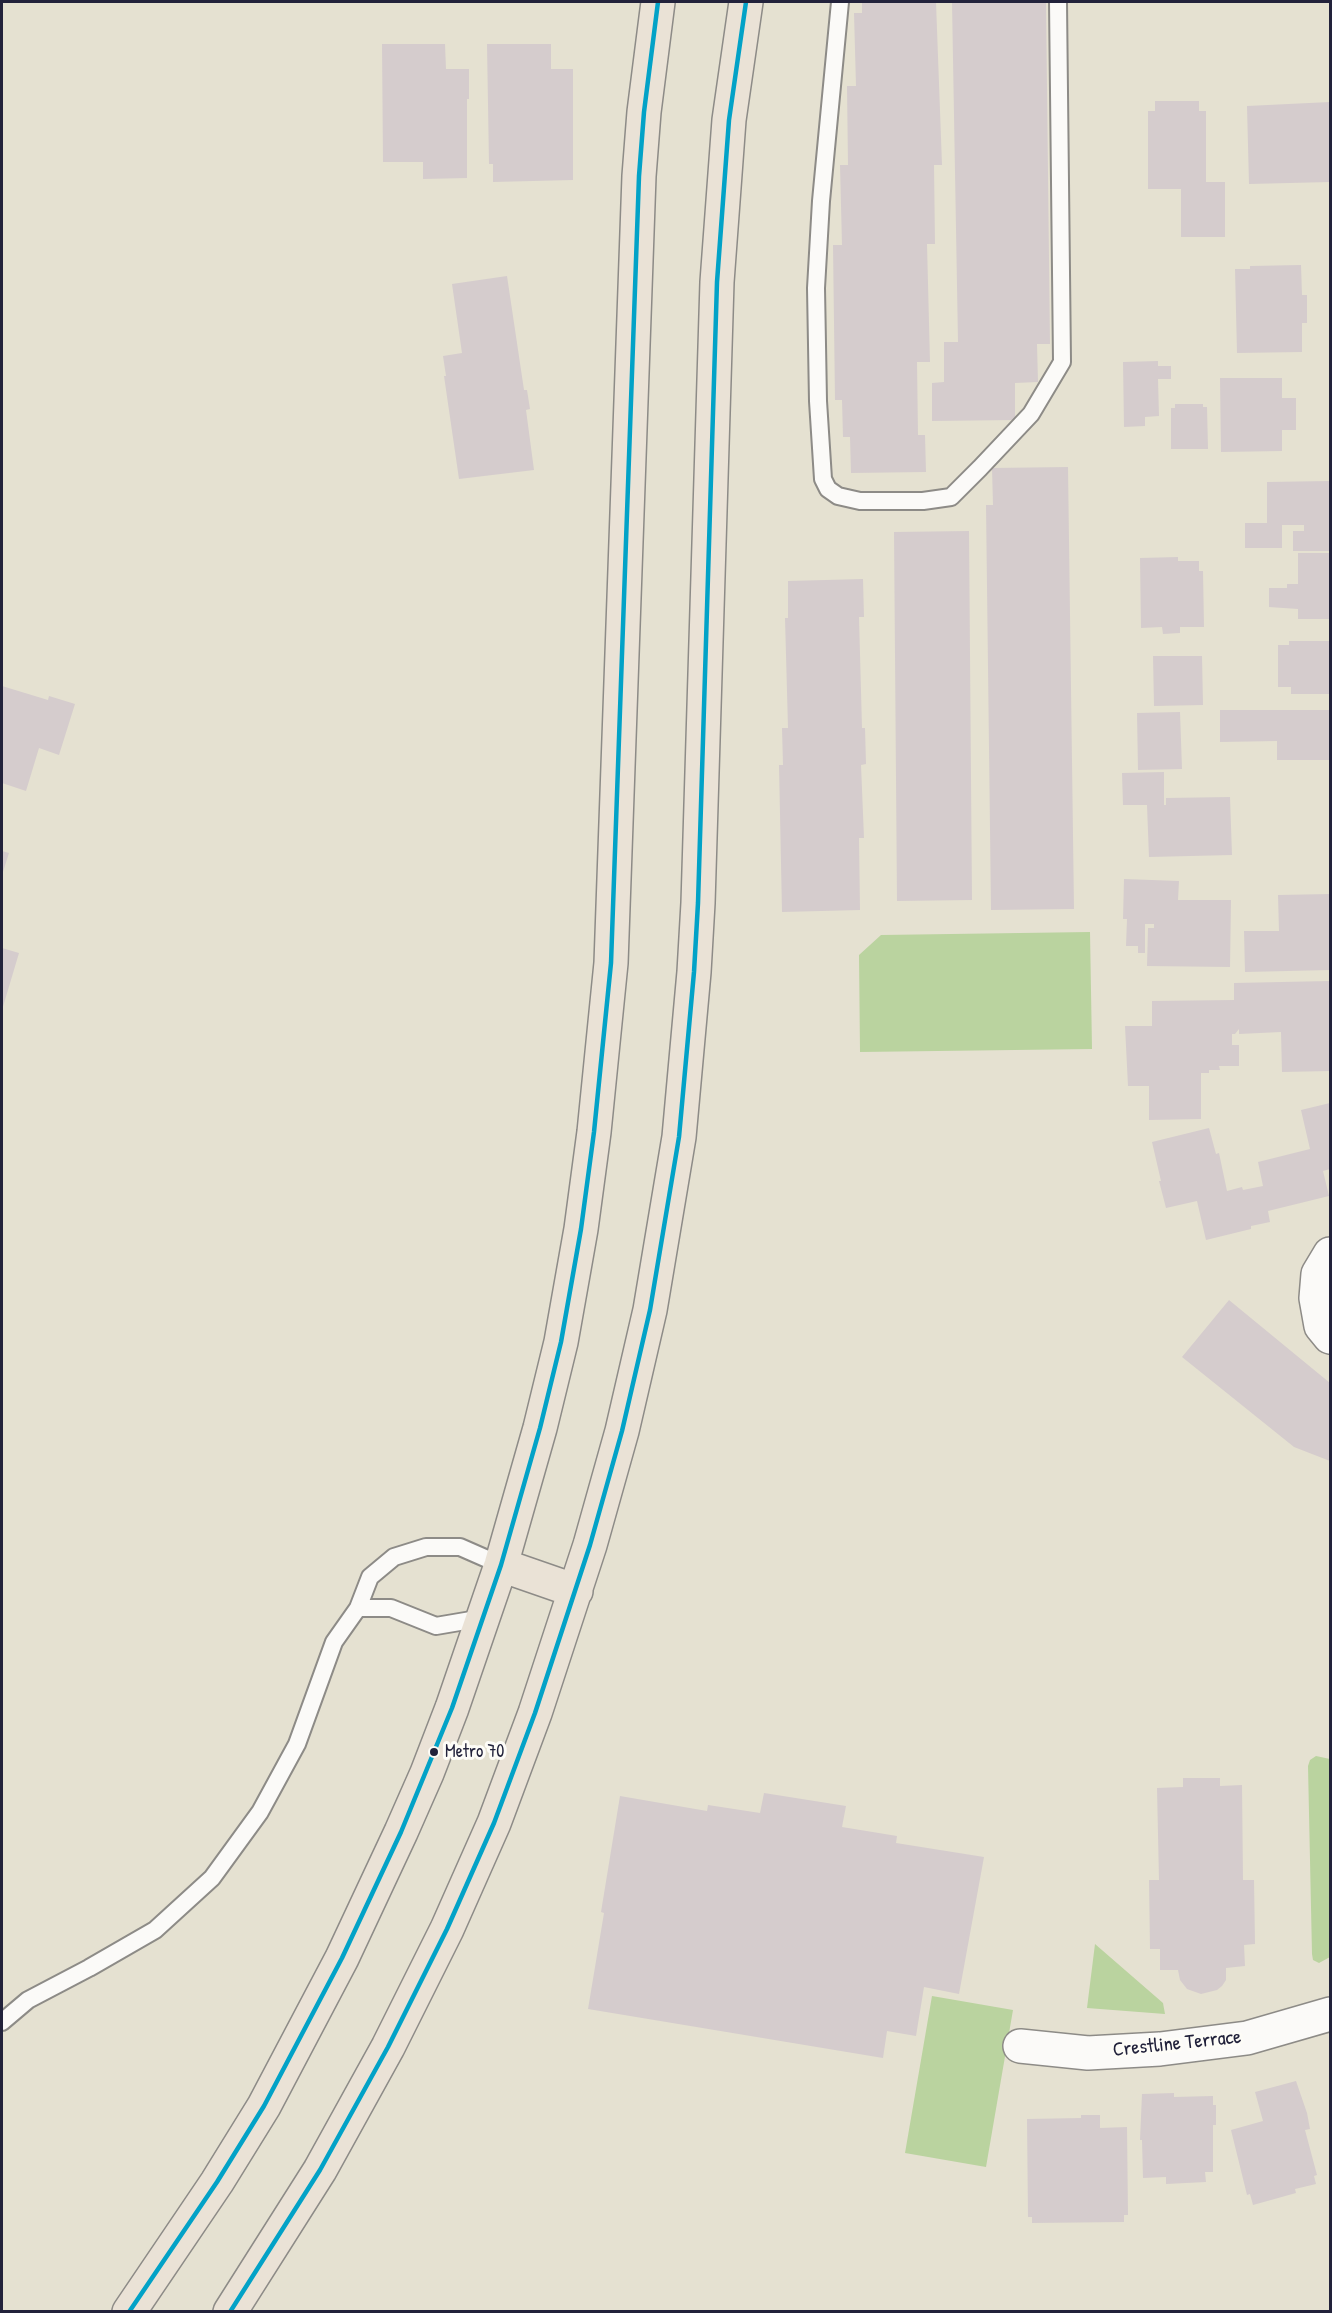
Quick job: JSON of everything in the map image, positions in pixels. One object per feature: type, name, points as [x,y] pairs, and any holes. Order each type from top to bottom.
[{"type":"main road","points":[[129,2312],[217,2182],[258,2115],[342,1958],[427,1773],[501,1565],[540,1428],[561,1342],[581,1229],[604,1048],[616,882],[639,176],[644,112],[658,2]]},
{"type":"main road","points":[[230,2312],[287,2224],[353,2112],[447,1929],[494,1823],[536,1713],[576,1591],[622,1431],[650,1310],[674,1171],[685,1082],[698,903],[717,282],[729,120],[746,2]]},
{"type":"main road","points":[[501,1565],[576,1591]]},
{"type":"street","points":[[1330,1254],[1318,1274],[1316,1298],[1321,1326],[1330,1337]]},
{"type":"street","name":"Crestline Terrace","points":[[1020,2046],[1088,2053],[1160,2049],[1247,2038],[1330,2014]]},
{"type":"lane","points":[[840,2],[821,201],[816,288],[818,402],[823,479],[828,489],[838,496],[860,501],[923,501],[951,497],[1031,414],[1062,362],[1058,2]]},
{"type":"lane","points":[[2,2022],[28,2000],[155,1930],[212,1878],[260,1812],[297,1744],[334,1642],[358,1608],[370,1577],[394,1557],[426,1547],[460,1547],[501,1565]]},
{"type":"lane","points":[[358,1608],[392,1608],[436,1626],[483,1618]]},
{"type":"green space","points":[[1090,932],[1092,1049],[860,1052],[859,955],[881,935]]},
{"type":"green space","points":[[1316,1756],[1330,1759],[1330,1957],[1319,1963],[1313,1960],[1312,1954],[1308,1766],[1310,1760]]},
{"type":"green space","points":[[1095,1944],[1163,2003],[1165,2014],[1087,2008]]},
{"type":"green space","points":[[932,1996],[1013,2010],[986,2167],[905,2153]]},
{"type":"building","points":[[862,2],[936,2],[942,165],[934,165],[935,244],[927,244],[930,362],[917,362],[918,435],[925,435],[926,472],[851,473],[850,437],[843,437],[842,400],[835,400],[833,245],[842,245],[840,165],[848,165],[847,86],[856,86],[854,13],[862,13]]},
{"type":"building","points":[[952,2],[1046,2],[1050,344],[1037,344],[1038,382],[1015,383],[1015,420],[932,421],[932,383],[944,382],[944,342],[958,342]]},
{"type":"building","points":[[382,44],[445,44],[446,69],[469,69],[467,178],[423,179],[423,162],[383,162]]},
{"type":"building","points":[[487,44],[551,44],[551,69],[573,69],[573,180],[493,182],[493,164],[489,164]]},
{"type":"building","points":[[1155,101],[1199,101],[1199,111],[1206,111],[1206,182],[1225,182],[1225,237],[1181,237],[1181,189],[1148,189],[1148,111],[1155,111]]},
{"type":"building","points":[[1330,102],[1330,182],[1249,184],[1247,106]]},
{"type":"building","points":[[1301,265],[1302,295],[1307,295],[1307,323],[1302,323],[1302,352],[1237,353],[1235,269],[1250,269],[1250,266]]},
{"type":"building","points":[[507,276],[524,390],[527,390],[530,409],[526,410],[534,470],[459,479],[443,356],[462,353],[452,284]]},
{"type":"building","points":[[1158,361],[1158,366],[1171,366],[1171,379],[1158,379],[1159,416],[1145,417],[1145,426],[1124,427],[1123,362]]},
{"type":"building","points":[[1220,378],[1282,378],[1282,398],[1296,398],[1296,430],[1282,430],[1282,451],[1221,452]]},
{"type":"building","points":[[1175,404],[1203,404],[1203,407],[1207,407],[1208,449],[1171,449],[1171,408],[1175,408]]},
{"type":"building","points":[[1068,467],[1074,909],[991,910],[986,505],[993,505],[992,468]]},
{"type":"building","points":[[1330,481],[1330,551],[1293,551],[1293,531],[1304,531],[1304,525],[1282,525],[1282,548],[1245,548],[1245,523],[1267,523],[1267,482]]},
{"type":"building","points":[[969,531],[972,900],[897,901],[894,532]]},
{"type":"building","points":[[1298,553],[1330,553],[1330,619],[1298,619],[1298,609],[1269,607],[1269,588],[1287,588],[1287,584],[1298,584]]},
{"type":"building","points":[[1178,557],[1178,561],[1199,561],[1199,571],[1203,571],[1204,627],[1180,627],[1180,633],[1163,634],[1162,627],[1141,628],[1140,558]]},
{"type":"building","points":[[863,579],[864,617],[859,617],[862,728],[865,728],[866,764],[861,765],[864,838],[859,838],[860,910],[782,912],[779,765],[783,765],[782,728],[788,728],[785,618],[788,618],[788,581]]},
{"type":"building","points":[[1289,641],[1330,641],[1330,694],[1291,694],[1291,687],[1278,687],[1278,645],[1289,645]]},
{"type":"building","points":[[1153,656],[1202,656],[1203,705],[1154,706]]},
{"type":"building","points":[[2,686],[48,700],[49,696],[75,704],[59,755],[39,748],[26,791],[2,783]]},
{"type":"building","points":[[1220,710],[1330,710],[1330,760],[1277,760],[1277,741],[1220,742]]},
{"type":"building","points":[[1180,712],[1182,769],[1138,770],[1137,713]]},
{"type":"building","points":[[1164,772],[1164,805],[1166,805],[1166,798],[1230,797],[1232,855],[1149,857],[1147,805],[1123,805],[1122,773]]},
{"type":"building","points":[[2,851],[9,853],[2,875]]},
{"type":"building","points":[[1124,879],[1179,881],[1178,900],[1231,900],[1230,967],[1147,966],[1148,928],[1154,928],[1154,924],[1145,924],[1145,953],[1138,953],[1138,946],[1126,946],[1127,919],[1123,919]]},
{"type":"building","points":[[1330,894],[1330,970],[1245,972],[1244,931],[1279,931],[1278,895]]},
{"type":"building","points":[[2,948],[19,953],[2,1010]]},
{"type":"building","points":[[1330,981],[1330,1071],[1282,1072],[1281,1032],[1239,1034],[1239,1029],[1232,1034],[1232,1045],[1239,1045],[1239,1066],[1219,1066],[1220,1070],[1201,1073],[1201,1119],[1149,1120],[1149,1086],[1128,1086],[1125,1026],[1152,1026],[1152,1001],[1234,1000],[1234,983]]},
{"type":"building","points":[[1330,1103],[1330,1169],[1323,1171],[1329,1196],[1268,1211],[1270,1222],[1206,1240],[1197,1201],[1166,1208],[1152,1142],[1209,1128],[1216,1154],[1219,1153],[1227,1191],[1242,1187],[1243,1190],[1263,1186],[1258,1162],[1310,1149],[1301,1110]]},
{"type":"building","points":[[1229,1300],[1330,1383],[1330,1461],[1294,1447],[1182,1357]]},
{"type":"building","points":[[1183,1778],[1220,1778],[1220,1786],[1242,1785],[1243,1880],[1254,1880],[1255,1944],[1244,1945],[1245,1966],[1226,1968],[1226,1980],[1222,1986],[1217,1990],[1201,1994],[1187,1989],[1180,1980],[1178,1970],[1160,1970],[1160,1949],[1150,1949],[1149,1880],[1159,1880],[1157,1788],[1183,1787]]},
{"type":"building","points":[[764,1793],[846,1806],[842,1827],[897,1836],[896,1843],[984,1857],[959,1994],[924,1987],[916,2036],[887,2031],[883,2058],[588,2009],[620,1796],[707,1811],[708,1805],[760,1813]]},
{"type":"building","points":[[1296,2081],[1307,2113],[1310,2129],[1305,2130],[1317,2175],[1314,2176],[1316,2184],[1295,2189],[1296,2193],[1253,2205],[1250,2194],[1247,2195],[1231,2130],[1263,2121],[1255,2092]]},
{"type":"building","points":[[1174,2093],[1174,2097],[1213,2096],[1213,2105],[1216,2105],[1216,2125],[1213,2125],[1213,2172],[1205,2172],[1206,2182],[1166,2184],[1166,2177],[1143,2178],[1142,2140],[1140,2140],[1142,2094]]},
{"type":"building","points":[[1081,2115],[1100,2115],[1100,2128],[1127,2127],[1128,2215],[1124,2215],[1124,2222],[1032,2223],[1032,2217],[1028,2217],[1027,2119],[1081,2118]]},
{"type":"transit line","points":[[129,2312],[217,2182],[264,2106],[342,1958],[401,1832],[452,1708],[501,1565],[540,1428],[561,1342],[581,1229],[594,1132],[611,963],[639,176],[644,112],[658,2]]},
{"type":"transit line","points":[[230,2312],[320,2170],[388,2047],[447,1929],[494,1823],[535,1713],[590,1545],[622,1431],[650,1310],[679,1137],[694,972],[717,282],[729,120],[746,2]]},
{"type":"place","name":"Metro 70","points":[[434,1752]]}]
